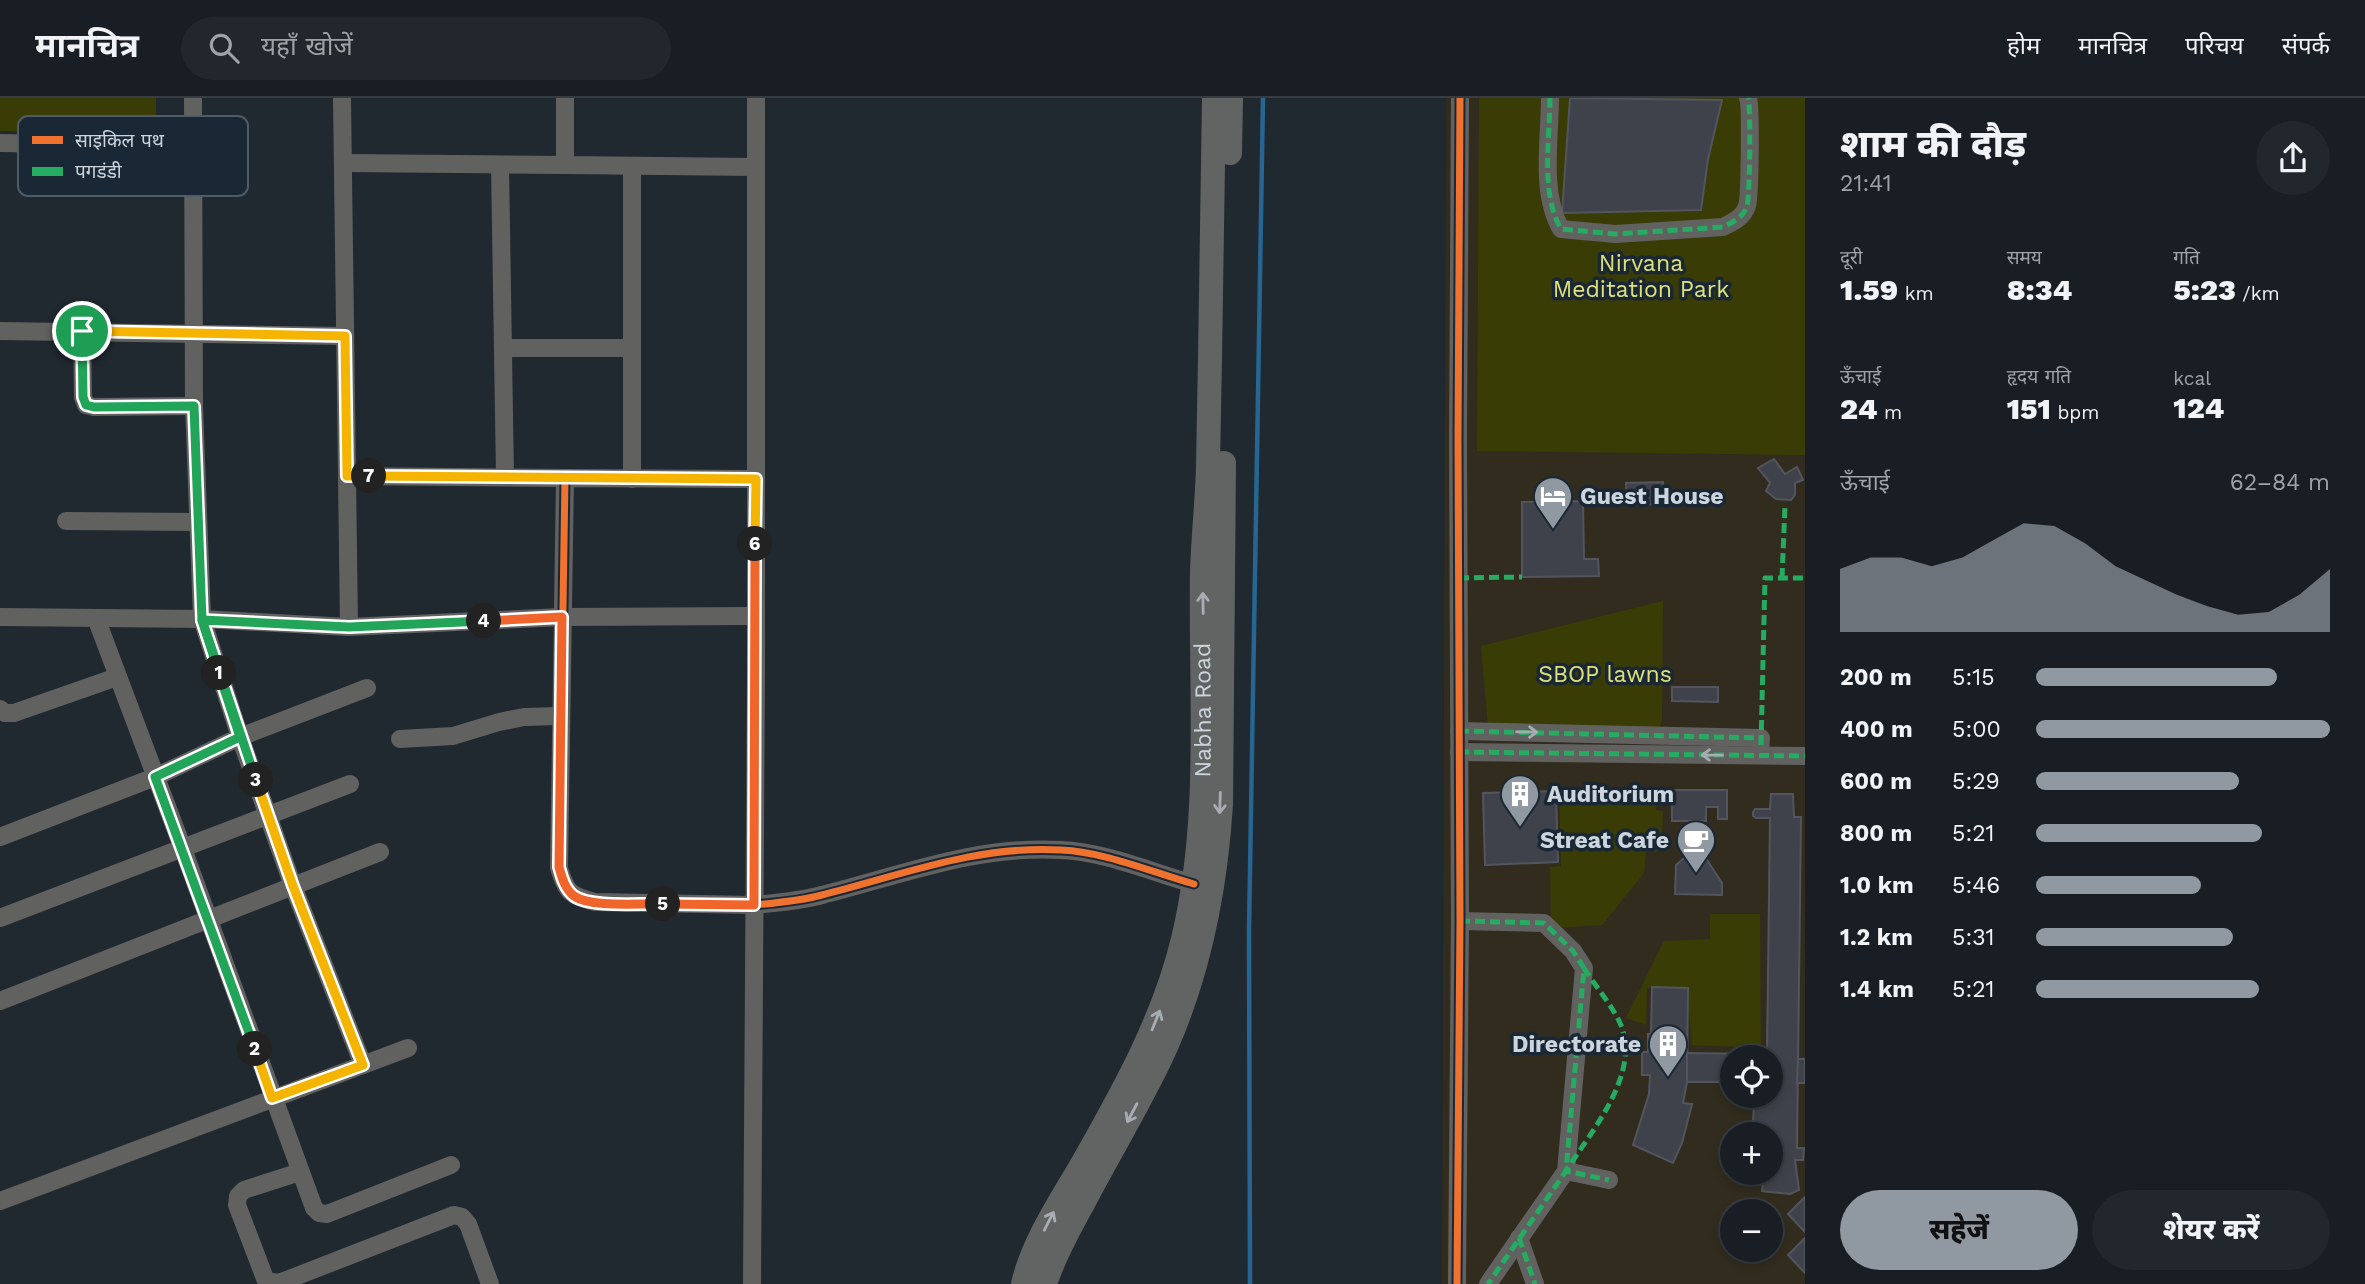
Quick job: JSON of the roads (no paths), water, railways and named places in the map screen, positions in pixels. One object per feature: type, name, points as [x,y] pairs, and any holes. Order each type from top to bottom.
[{"type":"main road","name":"Nabha Road","points":[[1023,1284],[1034,1252],[1056,1208],[1142,1055],[1171,983],[1194,884],[1202,779],[1202,572],[1208,470],[1214,98]]},
{"type":"main road","name":"Nabha Road","points":[[1045,1284],[1051,1267],[1153,1073],[1172,1031],[1197,955],[1217,860],[1221,805],[1231,98]]},
{"type":"street","points":[[193,98],[193,116]]},
{"type":"street","points":[[342,98],[349,627]]},
{"type":"street","points":[[565,98],[565,165]]},
{"type":"street","points":[[752,1284],[756,98]]},
{"type":"street","points":[[1459,1281],[1460,98]]},
{"type":"street","points":[[1550,98],[1549,193],[1553,215],[1561,229],[1615,234],[1723,227],[1738,220],[1747,206],[1750,118],[1748,98]]},
{"type":"street","points":[[0,143],[18,143]]},
{"type":"street","points":[[344,163],[756,167]]},
{"type":"street","points":[[500,165],[505,477]]},
{"type":"street","points":[[632,166],[632,479]]},
{"type":"street","points":[[193,196],[194,406],[202,620],[293,886],[363,1065]]},
{"type":"street","points":[[0,331],[345,336]]},
{"type":"street","points":[[82,331],[83,397],[86,405],[194,406]]},
{"type":"street","points":[[503,348],[632,348]]},
{"type":"street","points":[[347,476],[756,479]]},
{"type":"street","points":[[565,478],[559,867],[564,886],[576,897],[595,902],[754,905],[819,896],[941,861],[1017,850],[1062,850],[1104,856],[1194,884]]},
{"type":"street","points":[[66,521],[197,522]]},
{"type":"street","points":[[0,617],[202,620],[349,627],[562,617],[754,616]]},
{"type":"street","points":[[96,618],[314,1208],[319,1213],[327,1214],[450,1165]]},
{"type":"street","points":[[0,709],[5,713],[14,713],[117,677]]},
{"type":"street","points":[[0,837],[155,777],[240,737],[367,688]]},
{"type":"street","points":[[400,739],[453,736],[499,722],[560,716]]},
{"type":"street","points":[[1459,731],[1761,747],[1805,756]]},
{"type":"street","points":[[1459,752],[1761,747]]},
{"type":"street","points":[[0,918],[269,817],[349,784]]},
{"type":"street","points":[[0,999],[380,852]]},
{"type":"street","points":[[1460,921],[1544,923],[1573,951],[1584,968],[1566,1171],[1488,1284]]},
{"type":"street","points":[[0,1201],[408,1048]]},
{"type":"street","points":[[1566,1171],[1609,1180]]},
{"type":"street","points":[[300,1172],[244,1190],[238,1196],[237,1205],[265,1281],[279,1283],[454,1214],[463,1217],[468,1224],[490,1284]]},
{"type":"street","points":[[1520,1238],[1535,1284]]},
{"type":"waterway","points":[[1250,1284],[1249,930],[1263,98]]},
{"type":"place","name":"Guest House","points":[[1553,530]]},
{"type":"place","name":"Auditorium","points":[[1520,828]]},
{"type":"place","name":"Streat Cafe","points":[[1696,874]]},
{"type":"place","name":"Directorate","points":[[1668,1078]]},
{"type":"park label","name":"Nirvana Meditation Park","points":[[1641,276]]},
{"type":"park label","name":"SBOP lawns","points":[[1605,674]]}]
